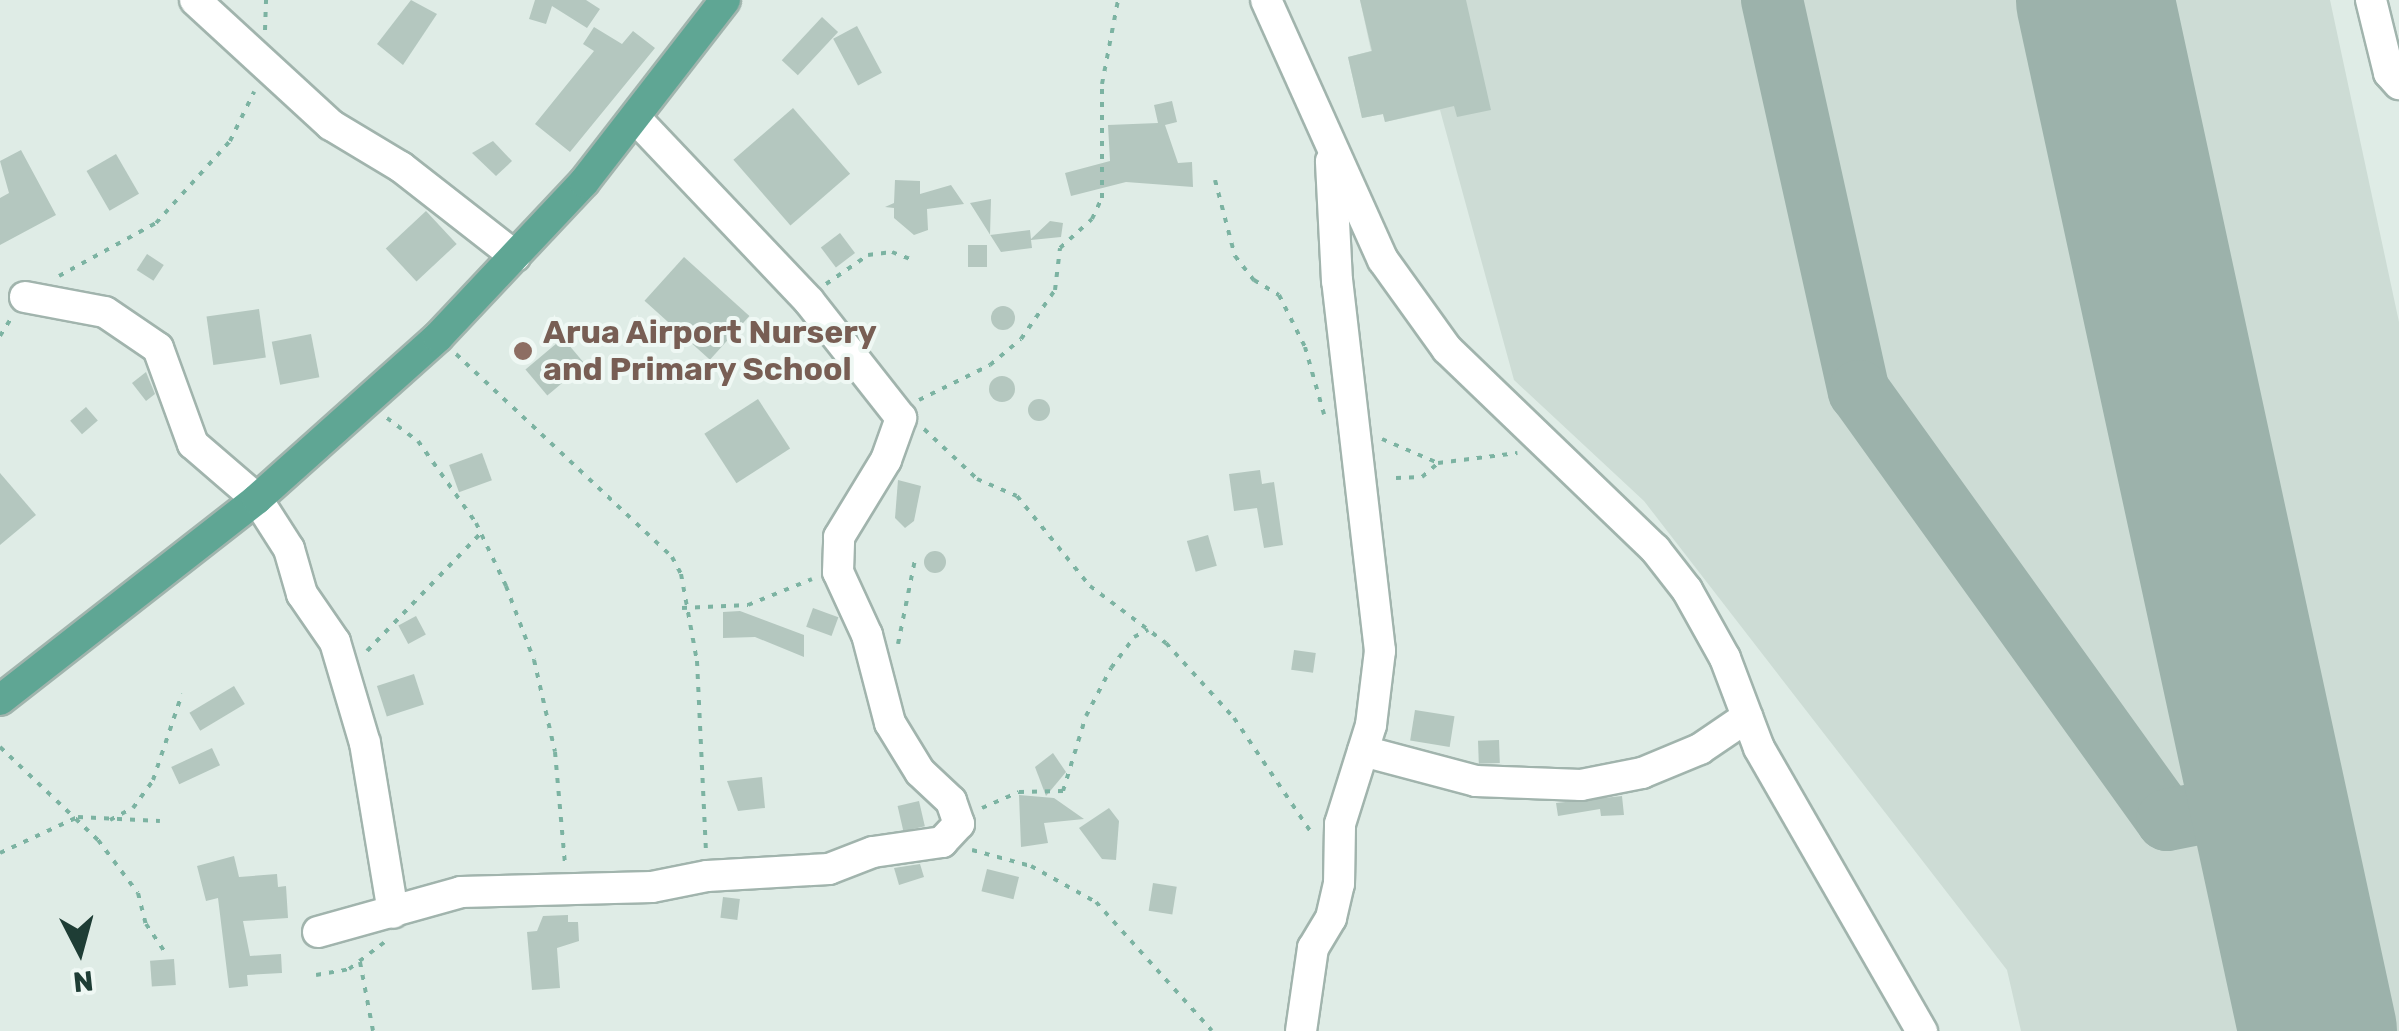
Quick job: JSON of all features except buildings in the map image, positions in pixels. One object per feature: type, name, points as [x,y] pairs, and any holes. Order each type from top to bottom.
[{"type":"main road","points":[[0,700],[257,499],[438,338],[636,119],[726,0]]},
{"type":"street","points":[[195,0],[265,70],[515,256]]},
{"type":"street","points":[[1266,0],[1331,153],[1410,301],[1493,398],[1556,452],[1687,590],[1725,658],[1747,716],[1922,1031]]},
{"type":"street","points":[[2371,0],[2389,73],[2399,84]]},
{"type":"street","points":[[318,932],[462,892],[652,887],[706,876],[816,871],[873,852],[942,842],[959,824],[957,814],[898,740],[867,636],[838,572],[839,537],[886,460],[897,412],[808,301],[636,119]]},
{"type":"street","points":[[1301,1031],[1313,948],[1331,918],[1339,884],[1343,806],[1364,750],[1380,651],[1342,427],[1331,153]]},
{"type":"street","points":[[25,296],[105,312],[158,348],[192,444],[257,499],[289,548],[302,594],[335,642],[340,672],[366,743],[394,913]]},
{"type":"street","points":[[1364,750],[1476,781],[1582,785],[1642,774],[1700,749],[1747,716]]},
{"type":"path","points":[[0,336],[25,296],[156,223],[230,142],[265,70],[266,0]]},
{"type":"path","points":[[897,412],[990,365],[1046,310],[1060,248],[1092,219],[1102,198],[1102,84],[1118,0]]},
{"type":"path","points":[[1215,180],[1234,256],[1254,280],[1278,295],[1342,427],[1438,463],[1556,452]]},
{"type":"path","points":[[808,301],[855,260],[884,252],[910,259]]},
{"type":"path","points":[[438,338],[672,557],[684,589],[682,608],[697,661],[706,876]]},
{"type":"path","points":[[368,404],[418,441],[480,534],[534,660],[555,752],[568,888]]},
{"type":"path","points":[[897,412],[932,432],[977,479],[1017,496],[1090,586],[1148,630],[1234,718],[1318,844]]},
{"type":"path","points":[[1396,478],[1422,477],[1438,463]]},
{"type":"path","points":[[340,672],[372,650],[480,534]]},
{"type":"path","points":[[877,678],[901,635],[915,560]]},
{"type":"path","points":[[682,608],[748,605],[838,572]]},
{"type":"path","points":[[957,814],[1019,792],[1063,792],[1086,716],[1111,668],[1134,637],[1148,630]]},
{"type":"path","points":[[110,820],[133,808],[153,780],[182,694]]},
{"type":"path","points":[[0,748],[78,816],[138,894],[146,924],[166,954]]},
{"type":"path","points":[[0,854],[78,816],[160,821]]},
{"type":"path","points":[[942,842],[1031,866],[1096,902],[1212,1031]]},
{"type":"path","points":[[316,975],[360,962],[387,940],[394,913]]},
{"type":"path","points":[[360,962],[374,1031]]},
{"type":"shaded area","points":[[1360,0],[2330,0],[2399,322],[2399,1031],[2021,1031],[2007,970],[1644,501],[1514,380],[1440,110],[1385,122],[1383,114],[1362,118],[1348,57],[1371,51]]},
{"type":"taxiway","points":[[1772,0],[1859,391],[2167,820],[2268,800]]},
{"type":"runway","points":[[2095,0],[2318,1031]]},
{"type":"place","name":"Arua Airport Nursery and Primary School","points":[[523,351]]}]
